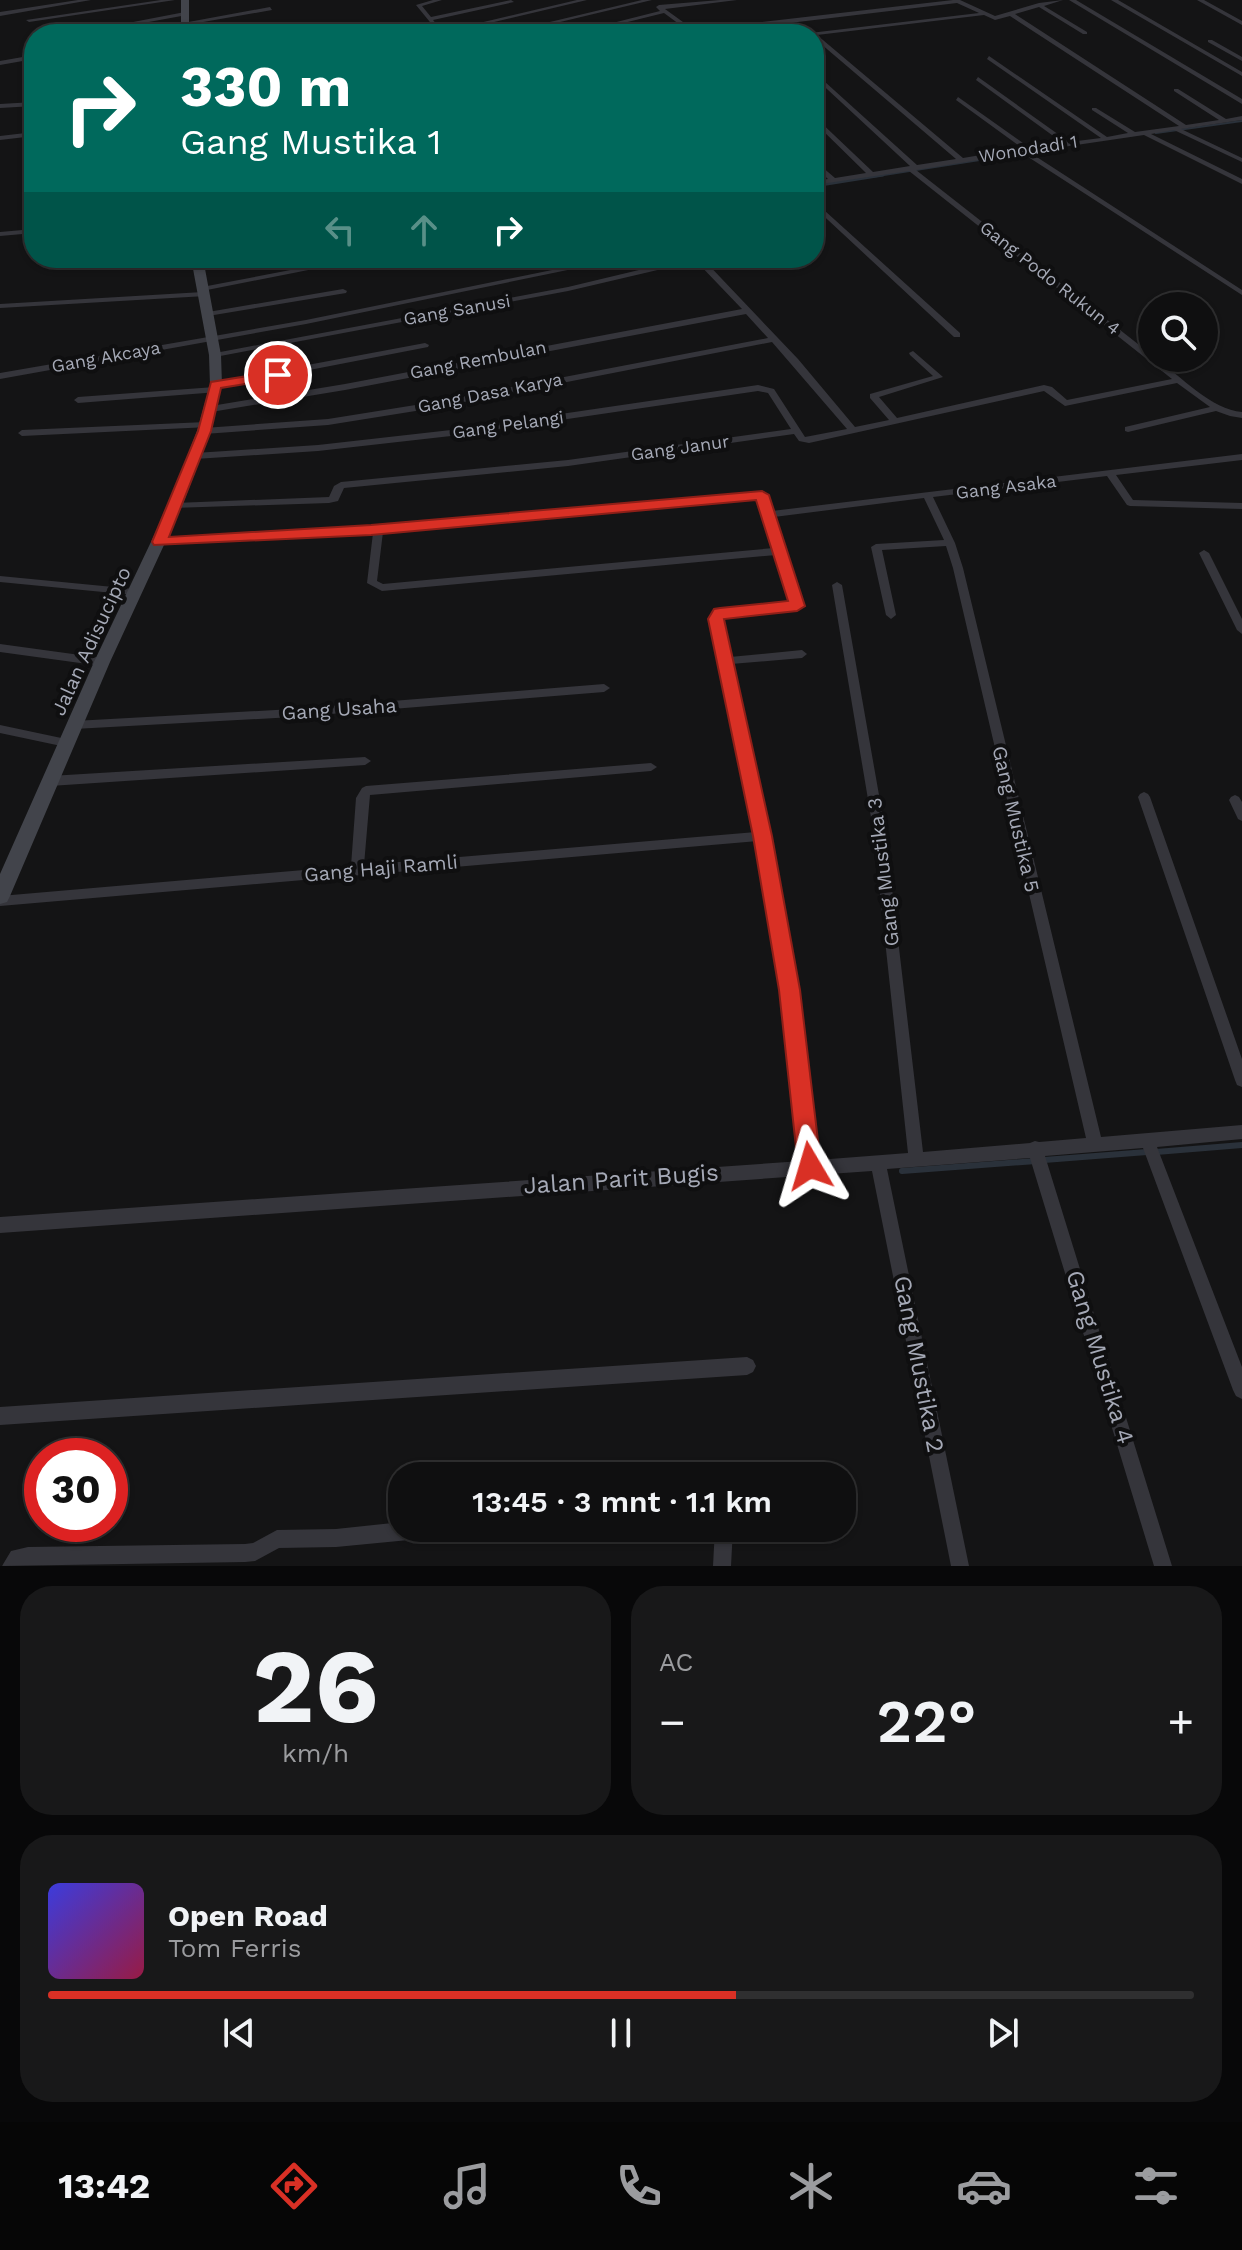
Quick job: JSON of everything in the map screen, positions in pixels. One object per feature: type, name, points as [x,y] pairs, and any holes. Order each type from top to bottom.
[{"type":"main road","points":[[185,0],[185,24]]},
{"type":"main road","name":"Jalan Adisucipto","points":[[0,898],[102,662],[175,506],[207,422],[215,387],[215,355],[198,268]]},
{"type":"street","points":[[0,14],[88,0]]},
{"type":"street","points":[[29,20],[172,0]]},
{"type":"street","points":[[433,24],[419,5],[439,0]]},
{"type":"street","points":[[479,24],[584,0]]},
{"type":"street","points":[[546,24],[650,0],[682,24]]},
{"type":"street","points":[[610,24],[663,10],[734,0]]},
{"type":"street","points":[[766,24],[957,0],[993,18],[1060,0]]},
{"type":"street","points":[[1072,0],[1242,102]]},
{"type":"street","points":[[1114,0],[1242,74]]},
{"type":"street","points":[[1200,0],[1242,23]]},
{"type":"street","points":[[429,19],[511,2]]},
{"type":"street","points":[[1039,4],[1085,33]]},
{"type":"street","points":[[190,24],[270,9]]},
{"type":"street","points":[[824,34],[982,14]]},
{"type":"street","points":[[1011,14],[1178,128],[1242,160]]},
{"type":"street","points":[[1210,41],[1242,59]]},
{"type":"street","points":[[824,44],[961,160]]},
{"type":"street","points":[[989,58],[1104,137]]},
{"type":"street","points":[[0,63],[24,59]]},
{"type":"street","points":[[978,79],[1066,142]]},
{"type":"street","name":"Gang Podo Rukun 4","points":[[824,84],[921,177],[1218,408]]},
{"type":"street","points":[[1176,90],[1224,120]]},
{"type":"street","points":[[958,99],[1034,159],[1242,293]]},
{"type":"street","points":[[0,106],[24,105]]},
{"type":"street","points":[[1094,109],[1132,133]]},
{"type":"street","name":"Wonodadi 1","points":[[824,181],[1066,142],[1242,118]]},
{"type":"street","points":[[824,128],[870,173]]},
{"type":"street","points":[[1144,132],[1242,182]]},
{"type":"street","points":[[0,138],[24,135]]},
{"type":"street","points":[[824,171],[833,180]]},
{"type":"street","points":[[824,212],[957,335]]},
{"type":"street","points":[[0,234],[24,232]]},
{"type":"street","points":[[0,306],[203,292],[317,268]]},
{"type":"street","name":"Gang Akcaya","points":[[0,376],[306,322],[573,268]]},
{"type":"street","name":"Gang Sanusi","points":[[215,355],[532,296],[654,268]]},
{"type":"street","points":[[707,268],[854,431]]},
{"type":"street","points":[[208,314],[343,291]]},
{"type":"street","name":"Gang Rembulan","points":[[207,422],[280,399],[596,337],[747,311]]},
{"type":"street","name":"Gang Dasa Karya","points":[[207,422],[328,422],[428,406],[774,339]]},
{"type":"street","points":[[78,400],[215,387],[269,378],[292,369],[425,345]]},
{"type":"street","points":[[896,422],[873,396],[939,377],[913,353]]},
{"type":"street","name":"Gang Janur","points":[[175,506],[329,500],[335,499],[337,488],[341,485],[568,463],[797,431],[802,439],[809,440],[1044,388],[1065,403],[1179,380]]},
{"type":"street","name":"Gang Pelangi","points":[[195,456],[318,448],[451,433],[758,388],[771,391],[797,431]]},
{"type":"street","points":[[1128,429],[1218,408],[1233,415],[1242,415]]},
{"type":"street","points":[[22,433],[207,422]]},
{"type":"street","name":"Gang Asaka","points":[[770,514],[1242,457]]},
{"type":"street","points":[[1110,473],[1130,503],[1242,506]]},
{"type":"street","points":[[159,542],[378,529],[757,494],[763,497],[797,606],[720,613],[716,619],[763,836],[790,990],[810,1166]]},
{"type":"street","name":"Gang Mustika 5","points":[[928,497],[950,543],[1095,1144]]},
{"type":"street","points":[[378,529],[372,583],[382,588],[780,551]]},
{"type":"street","points":[[891,615],[876,547],[950,543]]},
{"type":"street","points":[[1204,553],[1242,630]]},
{"type":"street","points":[[0,579],[134,592]]},
{"type":"street","name":"Gang Mustika 3","points":[[837,585],[879,829],[916,1160]]},
{"type":"street","points":[[0,648],[102,662]]},
{"type":"street","points":[[725,661],[802,654]]},
{"type":"street","name":"Gang Usaha","points":[[74,725],[293,713],[604,688]]},
{"type":"street","points":[[0,729],[66,743]]},
{"type":"street","points":[[50,781],[365,761]]},
{"type":"street","points":[[357,870],[362,798],[366,791],[651,767]]},
{"type":"street","points":[[1144,797],[1242,1080]]},
{"type":"street","points":[[1235,800],[1242,816]]},
{"type":"street","name":"Gang Haji Ramli","points":[[0,898],[763,836]]},
{"type":"street","name":"Jalan Parit Bugis","points":[[0,1225],[916,1160],[1095,1144],[1150,1148],[1242,1132]]},
{"type":"street","points":[[1150,1148],[1242,1390]]},
{"type":"street","name":"Gang Mustika 4","points":[[1036,1150],[1163,1566]]},
{"type":"street","name":"Gang Mustika 2","points":[[878,1162],[960,1566]]},
{"type":"street","points":[[0,1416],[747,1366]]},
{"type":"street","points":[[11,1566],[18,1558],[28,1556],[245,1553],[255,1552],[277,1539],[388,1533]]},
{"type":"street","points":[[722,1566],[723,1542]]},
{"type":"waterway","points":[[1156,133],[1242,121]]},
{"type":"waterway","points":[[871,177],[1037,151]]},
{"type":"waterway","points":[[824,184],[883,175]]},
{"type":"waterway","points":[[1156,1152],[1242,1145]]},
{"type":"waterway","points":[[1044,1160],[1147,1152]]},
{"type":"waterway","points":[[902,1171],[1036,1161]]},
{"type":"route","points":[[278,375],[216,385],[204,431],[159,542],[371,530],[762,495],[797,606],[720,613],[716,619],[763,836],[790,990],[810,1166]]}]
